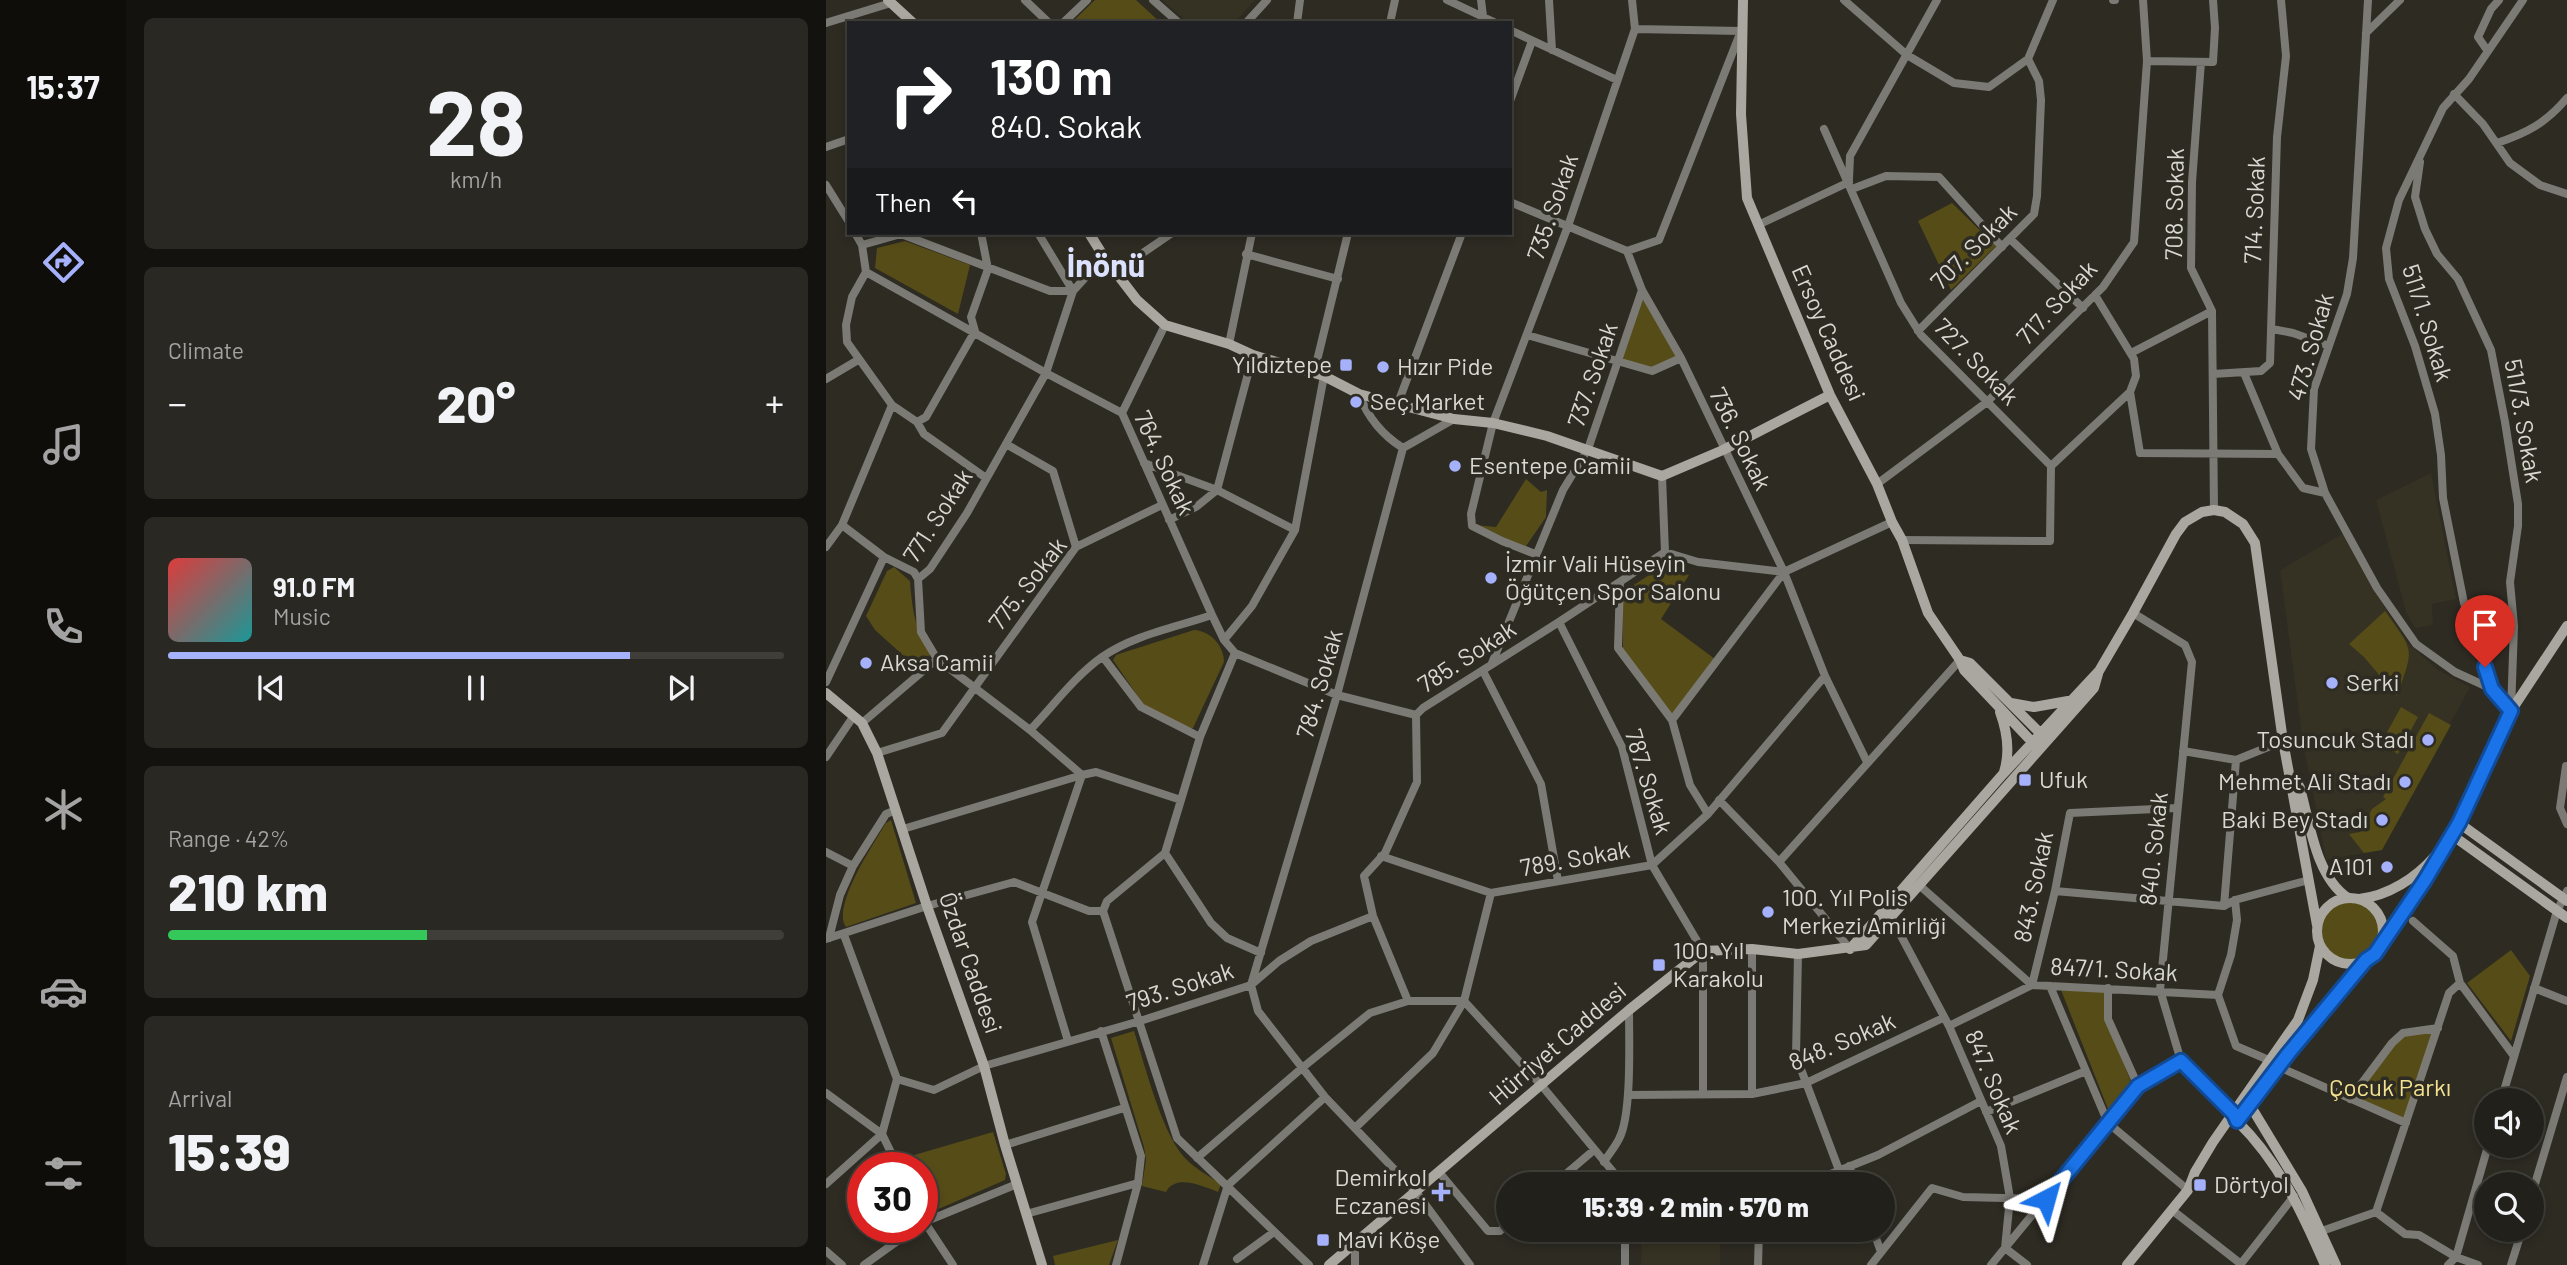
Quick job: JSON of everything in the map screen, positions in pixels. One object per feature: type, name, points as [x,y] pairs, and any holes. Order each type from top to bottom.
[{"type":"main road","name":"Ersoy Caddesi","points":[[1743,0],[1741,114],[1746,198],[1830,396],[1877,484],[1902,540],[1928,613],[1961,660],[1964,670],[1997,706],[2040,741]]},
{"type":"main road","points":[[890,2],[911,21]]},
{"type":"main road","points":[[1090,235],[1137,300],[1165,326],[1319,374],[1359,394],[1454,419],[1493,423],[1588,449],[1662,476],[1723,450],[1830,396]]},
{"type":"main road","points":[[1850,949],[2003,774],[2094,688],[2099,671],[2176,534],[2194,516],[2214,510],[2234,516],[2244,524],[2255,542],[2283,741],[2317,925],[2316,936],[2326,955],[2345,965],[2366,960]]},
{"type":"main road","points":[[2127,1265],[2188,1190],[2195,1172],[2283,1053],[2366,960],[2375,954],[2452,835],[2511,711],[2567,626]]},
{"type":"main road","name":"Ersoy Caddesi","points":[[1961,660],[1970,663],[2011,703],[2040,741]]},
{"type":"main road","points":[[1703,951],[1752,949],[1798,954],[1866,945],[2040,741],[2068,701],[2099,671]]},
{"type":"main road","name":"Özdar Caddesi","points":[[826,693],[858,720],[877,753],[927,906],[984,1066],[1042,1265]]},
{"type":"main road","points":[[2011,703],[2034,707],[2068,701]]},
{"type":"main road","name":"Ersoy Caddesi","points":[[1997,706],[2006,736],[2007,757],[2003,774]]},
{"type":"main road","points":[[2290,771],[2300,788],[2324,871],[2332,884],[2354,899],[2369,904],[2377,912],[2382,922],[2380,944]]},
{"type":"main road","points":[[2459,823],[2566,897]]},
{"type":"main road","points":[[2317,925],[2328,906],[2337,900],[2372,898],[2396,888],[2431,860],[2452,835]]},
{"type":"main road","points":[[2452,835],[2567,918]]},
{"type":"main road","points":[[2283,1053],[2313,979],[2320,946]]},
{"type":"main road","name":"Hürriyet Caddesi","points":[[1329,1265],[1629,1010],[1703,951]]},
{"type":"main road","points":[[2248,1101],[2302,1191],[2336,1265]]},
{"type":"main road","points":[[2236,1118],[2266,1153],[2294,1196],[2325,1265]]},
{"type":"street","points":[[1025,0],[1047,21]]},
{"type":"street","points":[[1065,21],[1087,0]]},
{"type":"street","points":[[1153,0],[1177,21]]},
{"type":"street","points":[[1248,21],[1267,0]]},
{"type":"street","points":[[1297,21],[1300,0]]},
{"type":"street","points":[[1390,21],[1395,0]]},
{"type":"street","points":[[1447,0],[1492,21]]},
{"type":"street","points":[[1481,0],[1483,16]]},
{"type":"street","points":[[1549,0],[1552,50]]},
{"type":"street","name":"735. Sokak","points":[[1535,554],[1472,526],[1471,514],[1493,423],[1568,226],[1635,29],[1632,0]]},
{"type":"street","points":[[1844,0],[1907,55],[1954,83],[1989,87],[2028,59],[2053,0]]},
{"type":"street","points":[[1851,185],[1850,156],[1937,0]]},
{"type":"street","name":"717. Sokak","points":[[1877,484],[1987,402],[2095,295],[2134,242],[2147,61],[2143,0]]},
{"type":"street","points":[[2147,61],[2213,62],[2213,0]]},
{"type":"street","name":"714. Sokak","points":[[2213,374],[2261,371],[2270,363],[2277,137],[2286,56],[2281,0]]},
{"type":"street","name":"473. Sokak","points":[[2368,0],[2353,258],[2347,294],[2314,389],[2311,449],[2325,493],[2377,588],[2416,644],[2455,672],[2492,689],[2511,711]]},
{"type":"street","points":[[2366,33],[2400,0]]},
{"type":"street","points":[[2487,50],[2478,37],[2491,9],[2499,0]]},
{"type":"street","name":"511/1. Sokak","points":[[2492,689],[2461,590],[2443,498],[2435,414],[2415,346],[2389,279],[2386,248],[2399,200],[2443,108],[2469,79],[2523,0]]},
{"type":"street","points":[[826,23],[890,2]]},
{"type":"street","points":[[1512,203],[1628,251],[1659,240],[1741,31],[1635,29]]},
{"type":"street","points":[[1512,31],[1617,80]]},
{"type":"street","points":[[1512,96],[1532,41]]},
{"type":"street","name":"707. Sokak","points":[[1918,331],[2034,214],[2041,100],[2039,81],[2028,59]]},
{"type":"street","name":"708. Sokak","points":[[2201,62],[2192,182],[2191,268],[2212,311],[2214,510]]},
{"type":"street","points":[[2454,94],[2483,124],[2510,163],[2540,185],[2567,194]]},
{"type":"street","points":[[2497,144],[2524,134],[2552,117],[2567,98]]},
{"type":"street","name":"727. Sokak","points":[[1824,129],[1902,303],[1918,331],[2051,466]]},
{"type":"street","points":[[826,146],[847,140]]},
{"type":"street","name":"511/3. Sokak","points":[[2420,156],[2415,197],[2425,229],[2437,254],[2458,279],[2491,350],[2505,422],[2518,504],[2518,526],[2510,582],[2514,626],[2511,711]]},
{"type":"street","points":[[1758,225],[1851,185],[1886,176],[1939,177],[2002,247]]},
{"type":"street","points":[[826,186],[847,219]]},
{"type":"street","points":[[856,235],[862,246],[866,272],[852,297],[846,325],[847,342],[892,405],[917,422],[924,434],[986,478]]},
{"type":"street","points":[[862,246],[898,235]]},
{"type":"street","points":[[903,235],[1050,291],[1073,291]]},
{"type":"street","points":[[917,422],[926,417],[975,331],[971,317],[988,269],[981,235]]},
{"type":"street","points":[[1039,235],[1073,291]]},
{"type":"street","points":[[1115,272],[1169,235]]},
{"type":"street","points":[[1229,344],[1251,235]]},
{"type":"street","points":[[1224,640],[1252,606],[1295,530],[1319,374],[1348,235]]},
{"type":"street","points":[[1398,403],[1461,235]]},
{"type":"street","points":[[2010,239],[2083,308]]},
{"type":"street","name":"736. Sokak","points":[[1628,251],[1642,290],[1681,358],[1784,572],[1825,676],[1867,762]]},
{"type":"street","points":[[1246,254],[1338,279]]},
{"type":"street","name":"771. Sokak","points":[[1082,775],[975,686],[937,659],[921,632],[918,579],[937,557],[1046,373],[1073,291],[1104,257]]},
{"type":"street","name":"764. Sokak","points":[[866,272],[1122,413],[1212,615],[1224,640],[1235,653],[1337,695],[1416,715]]},
{"type":"street","name":"737. Sokak","points":[[1492,663],[1563,490],[1588,449],[1642,290]]},
{"type":"street","points":[[1902,540],[2050,541],[2051,466],[2130,391],[2136,376],[2131,353],[2095,295]]},
{"type":"street","points":[[2131,353],[2212,311]]},
{"type":"street","points":[[1122,413],[1165,326]]},
{"type":"street","points":[[2272,329],[2293,333],[2329,346]]},
{"type":"street","points":[[1527,335],[1652,371],[1681,358]]},
{"type":"street","points":[[1169,520],[1196,507],[1217,490],[1254,355]]},
{"type":"street","points":[[826,379],[858,360]]},
{"type":"street","points":[[2244,373],[2278,454],[2304,488],[2325,493]]},
{"type":"street","points":[[2130,391],[2140,453],[2278,454]]},
{"type":"street","points":[[1359,394],[1365,410],[1385,437],[1404,448],[1454,419]]},
{"type":"street","points":[[826,547],[842,525],[892,405]]},
{"type":"street","points":[[1006,444],[1053,471],[1076,547]]},
{"type":"street","name":"784. Sokak","points":[[1251,985],[1337,695],[1404,448]]},
{"type":"street","points":[[1143,463],[1217,490],[1295,530]]},
{"type":"street","points":[[1662,476],[1665,552],[1698,562],[1784,572]]},
{"type":"street","name":"775. Sokak","points":[[877,753],[942,733],[1076,547],[1162,505]]},
{"type":"street","points":[[1672,720],[1784,572],[1892,522]]},
{"type":"street","points":[[842,525],[884,556],[915,572],[918,579]]},
{"type":"street","name":"785. Sokak","points":[[1408,1001],[1373,915],[1364,876],[1381,856],[1417,782],[1416,715],[1665,552]]},
{"type":"street","points":[[826,682],[884,556]]},
{"type":"street","points":[[1620,582],[1618,648],[1672,720],[1690,785],[1708,814]]},
{"type":"street","name":"840. Sokak","points":[[2133,613],[2185,645],[2192,662],[2160,990],[2181,1061],[2236,1118]]},
{"type":"street","points":[[1030,730],[1083,674],[1103,657],[1136,640],[1212,615]]},
{"type":"street","name":"787. Sokak","points":[[1559,622],[1622,747],[1652,865],[1703,951]]},
{"type":"street","points":[[1235,653],[1200,737],[1165,853],[1107,901],[1103,911],[1177,1138],[1309,1265]]},
{"type":"street","points":[[1103,657],[1141,707],[1200,737]]},
{"type":"street","points":[[826,757],[858,720],[937,659]]},
{"type":"street","points":[[1779,862],[1961,660]]},
{"type":"street","points":[[1483,671],[1541,784],[1558,881]]},
{"type":"street","name":"789. Sokak","points":[[1381,856],[1491,893],[1652,865],[1708,814],[1825,676]]},
{"type":"street","points":[[2183,751],[2236,760],[2283,741]]},
{"type":"street","points":[[2224,906],[2236,760]]},
{"type":"street","points":[[2566,766],[2560,808],[2567,824]]},
{"type":"street","points":[[903,829],[1096,772],[1181,800]]},
{"type":"street","points":[[1068,1041],[1032,922],[1082,775]]},
{"type":"street","points":[[1719,800],[1779,862],[1850,949]]},
{"type":"street","name":"843. Sokak","points":[[2032,985],[2055,891],[2070,813],[2178,808]]},
{"type":"street","points":[[896,810],[886,814],[853,866],[840,895],[828,939],[927,906],[1014,883],[1088,911],[1103,911]]},
{"type":"street","points":[[826,852],[853,866]]},
{"type":"street","points":[[1165,853],[1211,923],[1227,938],[1261,953]]},
{"type":"street","points":[[2055,891],[2224,906],[2235,900],[2309,880]]},
{"type":"street","name":"847/1. Sokak","points":[[1919,885],[2032,985],[2218,995]]},
{"type":"street","points":[[1355,1128],[1433,1053],[1464,1001],[1491,893]]},
{"type":"street","points":[[2505,1088],[2557,911],[2566,897]]},
{"type":"street","points":[[2235,900],[2237,920],[2231,955],[2218,995],[2236,1046],[2406,1122]]},
{"type":"street","name":"793. Sokak","points":[[897,1079],[934,1090],[984,1066],[1140,1021],[1251,985],[1279,961],[1311,941],[1373,915]]},
{"type":"street","name":"847. Sokak","points":[[1891,917],[1946,1022],[2001,1146],[2010,1198],[2005,1248]]},
{"type":"street","points":[[2413,921],[2453,956],[2460,983],[2514,1056]]},
{"type":"street","points":[[826,1184],[882,1134],[897,1079],[844,935]]},
{"type":"street","points":[[1752,949],[1752,1094]]},
{"type":"street","points":[[1703,951],[1703,1094]]},
{"type":"street","points":[[1798,954],[1796,1056],[1839,1170]]},
{"type":"street","points":[[2376,1212],[2449,993],[2460,983]]},
{"type":"street","points":[[1251,985],[1258,1011],[1302,1068],[1325,1097],[1416,1192],[1470,1265]]},
{"type":"street","points":[[1946,1022],[2032,985]]},
{"type":"street","points":[[2050,986],[2108,1123],[2188,1190]]},
{"type":"street","points":[[2108,988],[2108,1018],[2138,1086]]},
{"type":"street","points":[[2534,988],[2567,1001]]},
{"type":"street","points":[[1197,1158],[1370,1013],[1408,1001],[1464,1001],[1542,1086],[1613,1172]]},
{"type":"street","points":[[1604,1162],[1621,1137],[1628,1095],[1629,1010]]},
{"type":"street","name":"848. Sokak","points":[[1628,1095],[1752,1094],[1806,1083],[1946,1022]]},
{"type":"street","points":[[2350,1099],[2392,1043],[2403,1033],[2438,1028]]},
{"type":"street","points":[[1101,1031],[1140,1156],[1138,1183],[1116,1265]]},
{"type":"street","points":[[1991,1265],[2138,1086],[2181,1061]]},
{"type":"street","points":[[1986,1112],[2086,1071]]},
{"type":"street","points":[[2539,1172],[2567,1077]]},
{"type":"street","points":[[826,1093],[882,1134],[891,1152]]},
{"type":"street","points":[[1203,1265],[1228,1185],[1325,1097]]},
{"type":"street","points":[[2220,1100],[2248,1101]]},
{"type":"street","points":[[1834,1172],[1878,1155],[1981,1101]]},
{"type":"street","points":[[1005,1145],[1124,1108]]},
{"type":"street","points":[[1568,1172],[1594,1150]]},
{"type":"street","points":[[2448,1265],[2456,1257],[2485,1158]]},
{"type":"street","points":[[1849,1166],[1851,1172]]},
{"type":"street","points":[[1439,1172],[1488,1231],[1496,1231]]},
{"type":"street","points":[[1026,1213],[1138,1183]]},
{"type":"street","points":[[938,1215],[1017,1184]]},
{"type":"street","points":[[1871,1265],[1932,1188],[1963,1196],[2046,1199]]},
{"type":"street","points":[[2172,1210],[2240,1264],[2294,1196]]},
{"type":"street","points":[[2319,1232],[2376,1212]]},
{"type":"street","points":[[2376,1212],[2405,1234],[2419,1235],[2456,1257],[2478,1265]]},
{"type":"street","points":[[1237,1259],[1274,1232]]},
{"type":"street","points":[[1625,1242],[1625,1265]]},
{"type":"street","points":[[1758,1265],[1759,1242]]},
{"type":"street","points":[[1877,1242],[1881,1252]]},
{"type":"street","points":[[2511,1265],[2518,1242]]},
{"type":"street","points":[[864,1265],[893,1243]]},
{"type":"street","points":[[937,1243],[953,1265]]},
{"type":"street","points":[[1354,1265],[1355,1243]]},
{"type":"street","points":[[2005,1248],[2027,1265]]},
{"type":"street","points":[[826,1251],[842,1265]]},
{"type":"shaded area","points":[[1162,0],[1255,0],[1236,21],[1186,21]]},
{"type":"shaded area","points":[[2431,473],[2456,599],[2432,604],[2433,625],[2415,628],[2406,612],[2376,500]]},
{"type":"shaded area","points":[[2344,533],[2372,587],[2408,643],[2438,670],[2470,687],[2382,850],[2326,860],[2303,743],[2280,570]]},
{"type":"shaded area","points":[[1642,1242],[1720,1242],[1720,1265],[1641,1265]]},
{"type":"green space","points":[[1095,0],[1136,0],[1159,21],[1073,21]]},
{"type":"green space","points":[[1952,203],[1996,246],[1951,290],[1918,221]]},
{"type":"green space","points":[[905,241],[970,265],[958,314],[875,268],[877,248]]},
{"type":"green space","points":[[1643,298],[1677,357],[1652,368],[1621,359]]},
{"type":"green space","points":[[1526,479],[1541,492],[1547,490],[1546,517],[1524,549],[1474,525],[1496,527]]},
{"type":"green space","points":[[1663,566],[1689,575],[1661,619],[1715,659],[1672,717],[1623,649],[1623,592]]},
{"type":"green space","points":[[894,567],[910,581],[915,619],[931,654],[916,667],[875,630],[866,616],[887,571]]},
{"type":"green space","points":[[2385,611],[2402,635],[2409,651],[2407,668],[2397,696],[2364,657],[2349,644]]},
{"type":"green space","points":[[1194,630],[1206,633],[1215,640],[1222,650],[1224,662],[1193,728],[1190,729],[1144,705],[1113,660],[1116,655]]},
{"type":"green space","points":[[2401,707],[2418,717],[2398,754],[2380,745]]},
{"type":"green space","points":[[2429,713],[2451,725],[2382,850],[2364,853],[2349,834],[2360,832],[2372,809],[2386,799],[2383,797]]},
{"type":"green space","points":[[891,820],[916,903],[846,927],[843,918],[844,905],[849,891],[886,823]]},
{"type":"green space","points":[[2350,898],[2363,900],[2378,913],[2383,931],[2381,944],[2368,959],[2350,964],[2337,962],[2322,949],[2317,931],[2319,918],[2332,903]]},
{"type":"green space","points":[[2511,950],[2530,976],[2511,1041],[2467,983]]},
{"type":"green space","points":[[2061,990],[2106,992],[2106,1019],[2133,1087],[2110,1114]]},
{"type":"green space","name":"Çocuk Parkı","points":[[2438,1028],[2406,1123],[2350,1099],[2403,1033]]},
{"type":"green space","points":[[1134,1031],[1156,1101],[1171,1137],[1189,1162],[1221,1184],[1218,1192],[1183,1182],[1176,1183],[1166,1192],[1142,1186],[1146,1160],[1144,1147],[1111,1038]]},
{"type":"green space","points":[[993,1132],[1006,1174],[1005,1180],[938,1209],[938,1152],[925,1152]]},
{"type":"green space","points":[[1118,1240],[1109,1265],[1055,1265],[1053,1256]]},
{"type":"place","name":"Yıldıztepe","points":[[1346,365]]},
{"type":"place","name":"Hızır Pide","points":[[1383,367]]},
{"type":"place","name":"Seç Market","points":[[1356,402]]},
{"type":"place","name":"Esentepe Camii","points":[[1455,466]]},
{"type":"place","name":"İzmir Vali Hüseyin Öğütçen Spor Salonu","points":[[1491,578]]},
{"type":"place","name":"Aksa Camii","points":[[866,663]]},
{"type":"place","name":"Serki","points":[[2332,683]]},
{"type":"place","name":"Tosuncuk Stadı","points":[[2428,740]]},
{"type":"place","name":"Ufuk","points":[[2025,780]]},
{"type":"place","name":"Mehmet Ali Stadı","points":[[2405,782]]},
{"type":"place","name":"Baki Bey Stadı","points":[[2382,820]]},
{"type":"place","name":"A101","points":[[2387,867]]},
{"type":"place","name":"100. Yıl Polis Merkezi Amirliği","points":[[1768,912]]},
{"type":"place","name":"100. Yıl Karakolu","points":[[1659,965]]},
{"type":"place","name":"Dörtyol","points":[[2200,1185]]},
{"type":"place","name":"Demirkol Eczanesi","points":[[1441,1192]]},
{"type":"place","name":"Mavi Köşe","points":[[1323,1240]]},
{"type":"district","name":"İnönü","points":[[1106,266]]},
{"type":"route","points":[[2046,1199],[2138,1086],[2181,1061],[2234,1114],[2237,1121],[2288,1054],[2366,960],[2375,954],[2425,880],[2459,823],[2511,711],[2492,689],[2485,667]]}]
